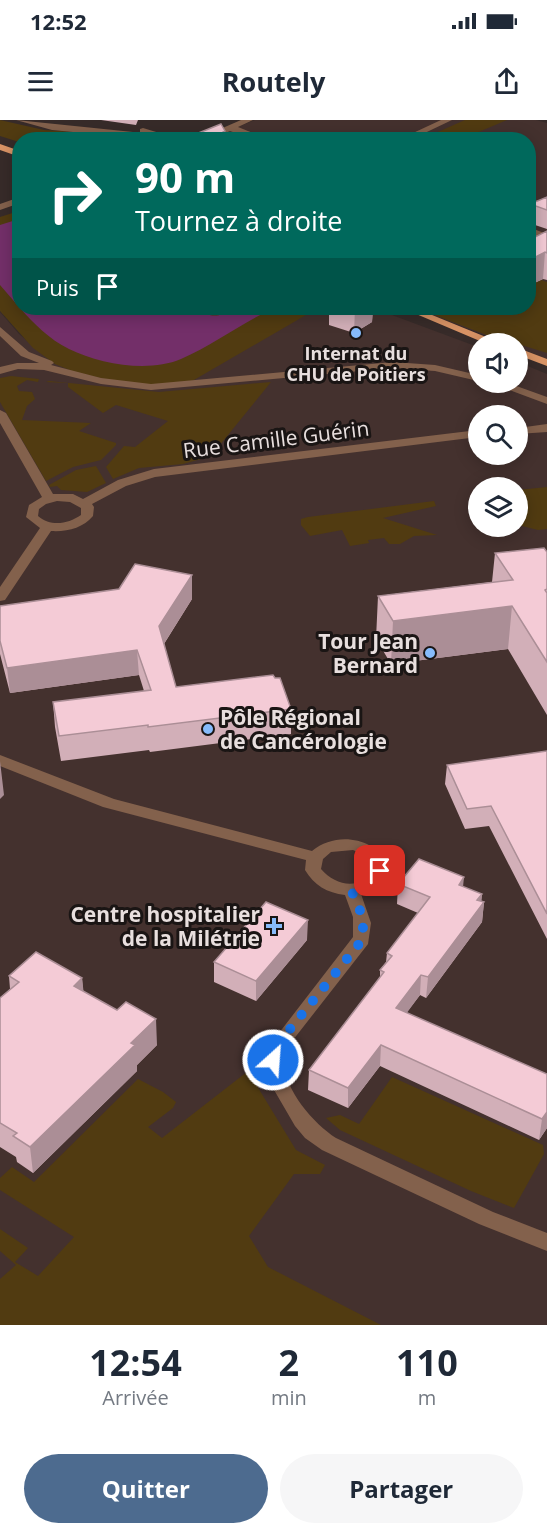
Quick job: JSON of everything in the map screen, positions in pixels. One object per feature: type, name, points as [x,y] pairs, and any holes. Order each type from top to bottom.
[{"type":"main road","points":[[425,315],[470,333]]},
{"type":"main road","points":[[528,355],[547,363]]},
{"type":"street","points":[[20,120],[93,132]]},
{"type":"street","points":[[220,132],[249,120]]},
{"type":"street","points":[[420,132],[448,120]]},
{"type":"street","points":[[231,128],[243,132]]},
{"type":"street","points":[[80,131],[146,132]]},
{"type":"street","points":[[0,330],[25,354],[73,374]]},
{"type":"street","points":[[0,343],[15,345]]},
{"type":"street","points":[[17,366],[22,362],[25,354]]},
{"type":"street","points":[[0,371],[17,366],[44,367],[115,384],[151,387],[393,365],[435,368],[468,376]]},
{"type":"street","points":[[521,393],[547,406]]},
{"type":"street","points":[[522,393],[547,401]]},
{"type":"street","points":[[0,413],[49,499]]},
{"type":"street","points":[[528,429],[547,428]]},
{"type":"street","name":"Rue Camille Guérin","points":[[85,503],[122,483],[154,473],[468,435]]},
{"type":"street","points":[[65,497],[85,503],[89,512],[83,520],[68,526],[48,526],[35,521],[31,512],[36,504],[49,499],[65,497]]},
{"type":"street","points":[[0,597],[48,526]]},
{"type":"street","points":[[0,760],[109,803],[315,857]]},
{"type":"street","points":[[344,843],[354,844],[372,851],[381,864],[377,878],[370,884],[351,890],[336,888],[322,882],[313,870],[315,857],[327,847],[344,843]]},
{"type":"street","points":[[351,890],[359,906],[364,933],[359,944],[278,1046],[273,1060],[279,1083],[302,1121],[312,1133],[329,1144],[486,1218],[547,1242]]},
{"type":"shaded area","points":[[0,120],[44,130],[76,132],[12,132],[12,140],[0,136]]},
{"type":"shaded area","points":[[255,120],[536,120],[547,123],[547,360],[528,353],[528,333],[479,333],[432,315],[536,315],[536,132],[225,132]]},
{"type":"shaded area","points":[[465,120],[507,120],[479,132],[438,132]]},
{"type":"shaded area","points":[[12,213],[12,315],[306,315],[187,384],[158,385],[116,382],[72,371],[55,364],[33,348],[0,311],[0,217]]},
{"type":"shaded area","points":[[12,221],[12,299],[0,285],[0,225]]},
{"type":"shaded area","points":[[541,280],[547,282],[547,353],[528,347],[528,333],[481,333],[434,315],[536,315],[536,282]]},
{"type":"shaded area","name":"Centre hospitalier de la Milétrie","points":[[0,312],[19,334],[55,364],[295,320],[305,315],[392,315],[468,343],[468,393],[528,393],[528,366],[547,374],[547,1325],[0,1325]]},
{"type":"shaded area","points":[[26,315],[260,315],[181,359],[168,363],[139,366],[95,359],[69,349],[55,341]]},
{"type":"shaded area","points":[[11,376],[39,379],[38,382],[27,380],[17,386],[19,391],[32,392],[35,399],[27,406],[22,420],[91,423],[79,431],[116,443],[116,445],[101,460],[73,467],[46,481],[0,402],[0,378]]},
{"type":"shaded area","points":[[49,381],[159,392],[271,382],[215,451],[219,454],[183,464],[139,468],[113,479],[106,467],[124,446],[135,447],[168,421],[116,405],[103,413],[68,387],[68,383],[46,382]]},
{"type":"shaded area","points":[[96,466],[106,483],[87,492],[61,490],[57,486],[50,487],[49,485],[76,470]]},
{"type":"shaded area","points":[[547,487],[547,529],[528,528],[528,489]]},
{"type":"shaded area","points":[[434,501],[436,506],[383,518],[437,535],[414,536],[400,544],[389,544],[384,538],[350,546],[342,530],[310,536],[301,525],[301,519],[308,517]]},
{"type":"shaded area","points":[[252,1068],[254,1081],[296,1150],[325,1165],[320,1174],[294,1174],[249,1236],[268,1267],[381,1325],[0,1325],[0,1279],[16,1265],[0,1251],[0,1229],[28,1248],[15,1262],[38,1276],[74,1237],[0,1190],[0,1178],[12,1167],[34,1182],[138,1079],[163,1092],[176,1102],[173,1108],[148,1127],[162,1138]]},
{"type":"shaded area","points":[[392,1077],[543,1145],[544,1154],[514,1208],[471,1191],[340,1130],[326,1118],[340,1115],[359,1124]]},
{"type":"building","points":[[221,124],[225,131],[223,132],[201,132]]},
{"type":"building","points":[[547,197],[547,210],[536,206],[536,202]]},
{"type":"building","points":[[547,231],[547,253],[536,257],[536,236]]},
{"type":"building","points":[[544,548],[547,552],[547,589],[545,590],[547,593],[547,662],[512,606],[393,621],[378,596],[513,580],[495,553]]},
{"type":"building","points":[[135,564],[192,575],[159,626],[176,687],[273,675],[275,678],[280,678],[291,709],[59,736],[53,702],[151,690],[137,650],[7,668],[0,641],[0,606],[119,589]]},
{"type":"building","points":[[547,751],[547,914],[491,806],[467,809],[447,765]]},
{"type":"building","points":[[419,859],[464,877],[459,885],[482,894],[477,900],[484,902],[428,977],[421,975],[396,1008],[547,1074],[547,1112],[542,1119],[381,1045],[348,1088],[309,1070],[384,972],[380,970],[392,956],[387,953],[430,897],[398,884]]},
{"type":"building","points":[[266,902],[308,920],[256,981],[214,962]]},
{"type":"building","points":[[36,952],[82,978],[74,986],[117,1010],[126,1002],[156,1019],[131,1043],[135,1045],[30,1147],[13,1136],[17,1133],[0,1123],[0,998],[19,982],[9,976]]},
{"type":"place","name":"Internat du CHU de Poitiers","points":[[356,333]]},
{"type":"place","name":"Tour Jean Bernard","points":[[430,653]]},
{"type":"place","name":"Pôle Régional de Cancérologie","points":[[208,729]]},
{"type":"place","name":"Centre hospitalier de la Milétrie","points":[[274,926]]},
{"type":"route","points":[[273,1060],[286,1034],[359,944],[364,933],[363,922],[359,906],[351,890],[370,884],[377,878],[380,871]]}]
